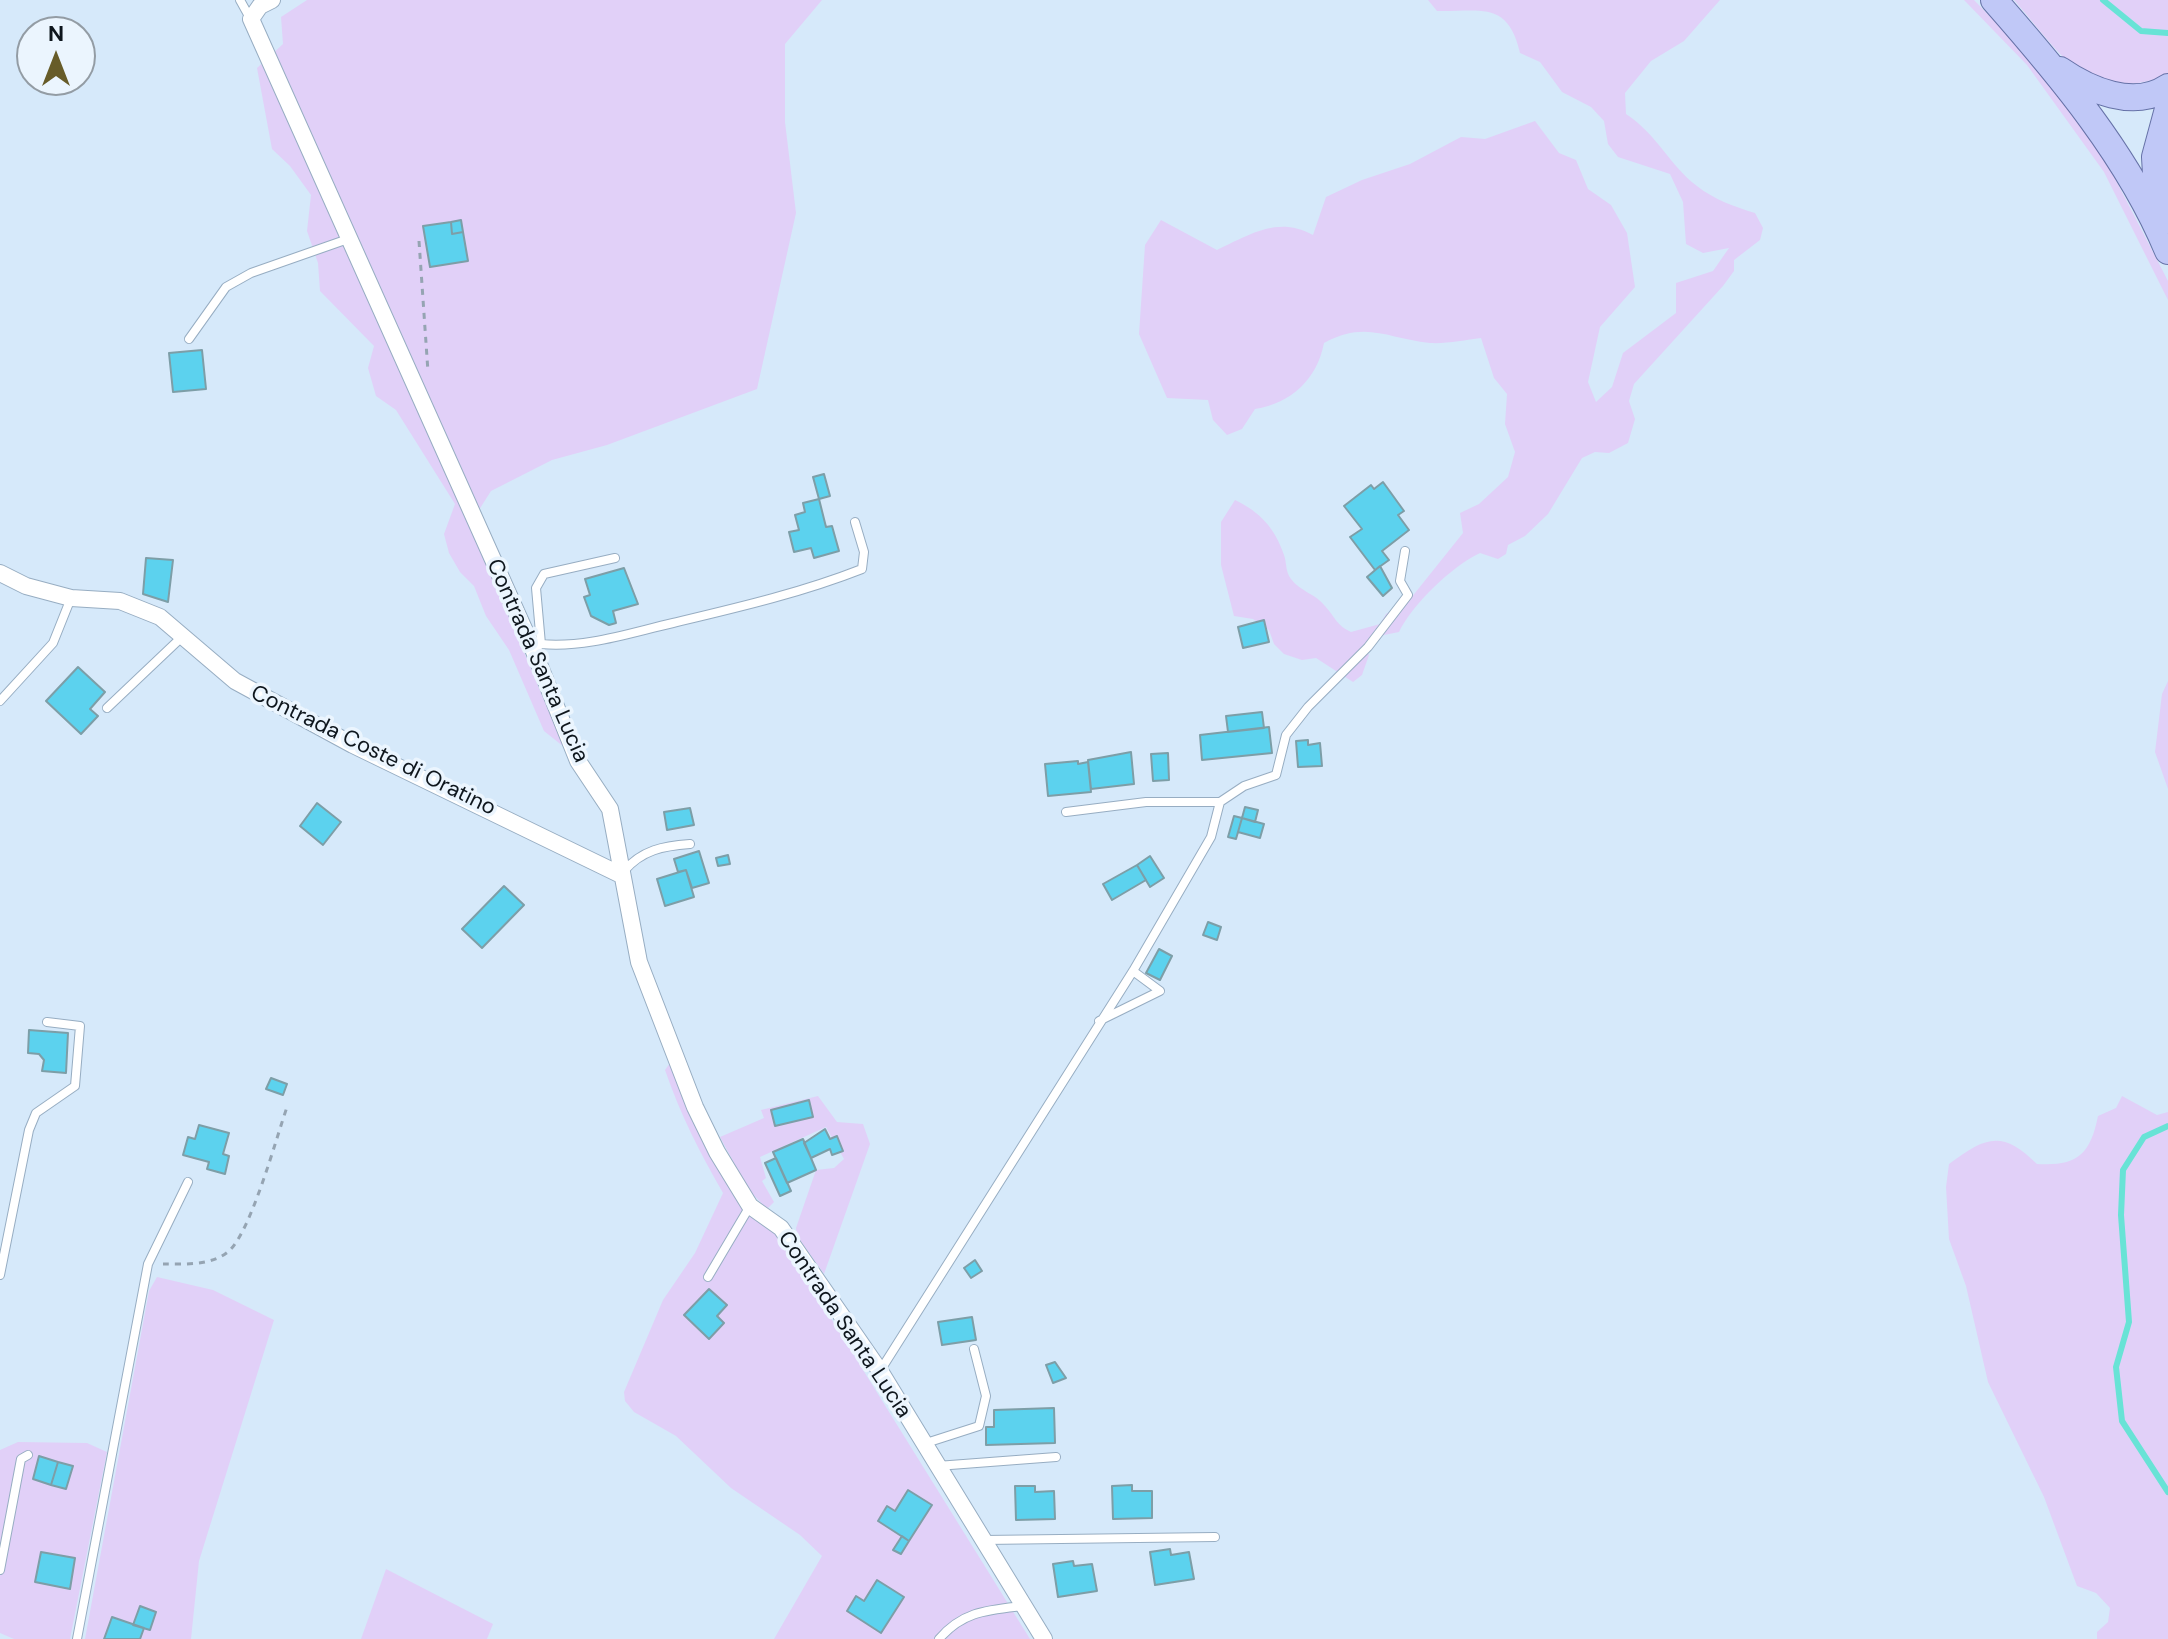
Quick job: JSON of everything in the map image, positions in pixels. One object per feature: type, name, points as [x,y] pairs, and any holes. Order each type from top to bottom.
[{"type":"main road","points":[[1994,0],[2048,62],[2114,153],[2164,241]]},
{"type":"main road","points":[[2048,62],[2089,89],[2113,96],[2139,96],[2168,87]]},
{"type":"main road","points":[[2164,241],[2155,157],[2168,109]]},
{"type":"street","points":[[251,19],[260,6],[272,0]]},
{"type":"street","name":"Contrada Santa Lucia","points":[[251,19],[422,403],[537,646],[578,761],[610,809],[639,962],[695,1107],[750,1206],[781,1228],[880,1371],[1044,1639]]},
{"type":"street","name":"Contrada Coste di Oratino","points":[[0,573],[26,586],[71,598],[120,601],[160,617],[235,681],[353,745],[621,875]]},
{"type":"lane","points":[[240,0],[251,19]]},
{"type":"lane","points":[[189,339],[226,287],[251,273],[348,239]]},
{"type":"lane","points":[[615,558],[544,574],[536,588],[537,646],[566,646],[600,640],[752,604],[862,569],[864,552],[855,522]]},
{"type":"lane","points":[[1066,812],[1146,802],[1220,802],[1244,786],[1276,775],[1286,735],[1308,707],[1368,647],[1408,595],[1400,581],[1405,551]]},
{"type":"lane","points":[[0,701],[53,643],[71,598]]},
{"type":"lane","points":[[107,708],[184,635]]},
{"type":"lane","points":[[880,1371],[1098,1021],[1133,971],[1211,837],[1220,802]]},
{"type":"lane","points":[[621,875],[636,857],[665,846],[690,844]]},
{"type":"lane","points":[[1098,1021],[1160,991],[1133,971]]},
{"type":"lane","points":[[0,1275],[29,1130],[36,1113],[75,1086],[80,1026],[47,1022]]},
{"type":"lane","points":[[77,1639],[148,1264],[188,1182]]},
{"type":"lane","points":[[708,1277],[750,1206]]},
{"type":"lane","points":[[922,1444],[979,1426],[986,1396],[974,1349]]},
{"type":"lane","points":[[0,1570],[21,1459],[28,1455]]},
{"type":"lane","points":[[936,1466],[1056,1457]]},
{"type":"lane","points":[[983,1540],[1215,1537]]},
{"type":"lane","points":[[939,1639],[953,1623],[973,1611],[1023,1606]]},
{"type":"path","points":[[419,241],[428,335],[428,382],[422,403]]},
{"type":"path","points":[[148,1264],[198,1264],[228,1252],[242,1232],[287,1107]]},
{"type":"shaded area","points":[[307,0],[822,0],[785,44],[785,122],[796,213],[757,389],[607,445],[552,460],[491,491],[470,524],[564,747],[544,731],[509,650],[486,616],[474,586],[460,572],[449,553],[444,534],[455,504],[396,410],[376,396],[368,368],[374,346],[320,291],[318,263],[307,231],[311,195],[290,166],[272,149],[257,68],[283,44],[281,17]]},
{"type":"shaded area","points":[[1428,0],[1720,0],[1684,41],[1651,61],[1625,93],[1626,114],[1647,131],[1687,178],[1710,195],[1755,213],[1763,228],[1760,240],[1734,260],[1734,271],[1723,286],[1634,384],[1629,401],[1635,419],[1628,443],[1609,453],[1595,452],[1582,458],[1548,514],[1525,536],[1508,545],[1506,554],[1498,559],[1480,553],[1469,559],[1423,599],[1399,632],[1384,635],[1364,647],[1369,655],[1362,675],[1353,682],[1316,658],[1302,660],[1284,654],[1274,644],[1269,630],[1253,619],[1234,616],[1221,565],[1221,522],[1235,500],[1244,505],[1271,529],[1280,545],[1291,579],[1321,602],[1342,627],[1351,632],[1380,624],[1386,614],[1411,598],[1463,533],[1460,513],[1479,504],[1508,477],[1515,452],[1505,424],[1507,394],[1494,378],[1481,338],[1430,343],[1377,333],[1352,333],[1324,343],[1315,368],[1301,387],[1280,401],[1255,409],[1242,429],[1227,435],[1213,420],[1208,400],[1167,398],[1139,334],[1145,245],[1161,220],[1217,250],[1253,233],[1276,227],[1288,227],[1313,235],[1326,197],[1362,180],[1410,164],[1461,137],[1485,139],[1535,121],[1559,153],[1576,160],[1588,189],[1611,205],[1627,233],[1635,287],[1600,327],[1588,382],[1596,402],[1612,387],[1623,353],[1676,313],[1676,283],[1713,271],[1729,248],[1703,253],[1686,244],[1683,202],[1670,174],[1618,157],[1608,144],[1604,121],[1591,107],[1562,92],[1540,62],[1520,53],[1515,36],[1500,17],[1490,12],[1437,11]]},
{"type":"shaded area","points":[[1964,0],[1974,0],[2040,68],[2109,167],[2168,281],[2168,300],[2104,172],[2027,65]]},
{"type":"shaded area","points":[[2014,0],[2168,0],[2168,75],[2140,83],[2116,84],[2096,79],[2078,70],[2062,56]]},
{"type":"shaded area","points":[[2168,681],[2168,789],[2155,752],[2162,694]]},
{"type":"shaded area","points":[[670,1063],[690,1111],[778,1233],[1030,1639],[774,1639],[822,1556],[800,1535],[731,1488],[676,1436],[634,1412],[625,1401],[624,1392],[663,1300],[695,1253],[723,1193],[677,1103],[665,1070]]},
{"type":"shaded area","points":[[818,1096],[837,1122],[863,1124],[870,1144],[824,1274],[797,1236],[796,1228],[816,1170],[834,1168],[844,1159],[826,1127],[760,1157],[766,1178],[762,1181],[774,1202],[767,1209],[748,1189],[720,1137],[764,1118],[761,1110]]},
{"type":"shaded area","points":[[2122,1096],[2157,1115],[2168,1112],[2168,1639],[2097,1639],[2097,1632],[2108,1622],[2110,1608],[2096,1593],[2077,1586],[2044,1497],[1988,1382],[1966,1286],[1949,1239],[1946,1187],[1949,1164],[1973,1148],[1993,1141],[2014,1145],[2037,1164],[2071,1160],[2079,1156],[2091,1141],[2098,1116],[2116,1108]]},
{"type":"shaded area","points":[[157,1277],[213,1290],[274,1320],[199,1561],[191,1639],[85,1639],[149,1291]]},
{"type":"shaded area","points":[[18,1442],[87,1443],[107,1452],[70,1639],[14,1639],[0,1633],[0,1450]]},
{"type":"shaded area","points":[[386,1569],[493,1624],[487,1639],[361,1639]]},
{"type":"building","points":[[461,220],[463,232],[452,234],[451,222]]},
{"type":"building","points":[[451,222],[452,234],[463,232],[468,261],[430,267],[423,226]]},
{"type":"building","points":[[202,350],[206,389],[173,392],[169,353]]},
{"type":"building","points":[[824,474],[830,496],[819,499],[813,477]]},
{"type":"building","points":[[1383,482],[1404,511],[1398,515],[1409,530],[1382,551],[1389,560],[1375,570],[1350,537],[1362,529],[1344,506],[1371,485],[1374,489]]},
{"type":"building","points":[[819,499],[826,527],[832,526],[839,551],[814,558],[811,548],[794,552],[789,532],[799,530],[795,515],[805,512],[803,503]]},
{"type":"building","points":[[146,558],[173,560],[168,602],[143,594]]},
{"type":"building","points":[[1380,566],[1392,588],[1383,596],[1367,577]]},
{"type":"building","points":[[624,568],[638,604],[613,611],[616,623],[609,625],[591,616],[584,597],[590,595],[585,579]]},
{"type":"building","points":[[1264,620],[1269,642],[1243,648],[1238,627]]},
{"type":"building","points":[[78,667],[105,692],[90,709],[98,716],[81,734],[46,701]]},
{"type":"building","points":[[1262,712],[1264,728],[1228,732],[1226,716]]},
{"type":"building","points":[[1269,727],[1272,753],[1202,760],[1200,735]]},
{"type":"building","points":[[1308,740],[1308,745],[1320,743],[1322,766],[1298,767],[1296,741]]},
{"type":"building","points":[[1131,752],[1134,784],[1091,789],[1088,760]]},
{"type":"building","points":[[1168,753],[1169,780],[1153,781],[1151,754]]},
{"type":"building","points":[[1078,761],[1078,764],[1088,762],[1091,792],[1048,796],[1045,764]]},
{"type":"building","points":[[317,803],[341,822],[323,845],[300,826]]},
{"type":"building","points":[[1245,807],[1258,810],[1255,822],[1242,818]]},
{"type":"building","points":[[690,808],[694,825],[667,830],[664,812]]},
{"type":"building","points":[[1234,816],[1242,818],[1236,839],[1228,837]]},
{"type":"building","points":[[1242,818],[1264,824],[1260,838],[1238,832]]},
{"type":"building","points":[[699,851],[709,883],[692,888],[686,870],[678,872],[674,859]]},
{"type":"building","points":[[728,855],[730,864],[718,866],[716,858]]},
{"type":"building","points":[[1150,856],[1164,878],[1150,887],[1137,865]]},
{"type":"building","points":[[1137,865],[1146,880],[1112,900],[1103,884]]},
{"type":"building","points":[[686,870],[694,897],[665,906],[657,879]]},
{"type":"building","points":[[504,886],[524,905],[482,948],[462,929]]},
{"type":"building","points":[[1208,922],[1221,927],[1217,940],[1203,935]]},
{"type":"building","points":[[1159,949],[1172,956],[1160,980],[1146,973]]},
{"type":"building","points":[[29,1030],[68,1033],[66,1073],[42,1071],[44,1060],[39,1054],[28,1053]]},
{"type":"building","points":[[271,1078],[287,1084],[283,1095],[266,1089]]},
{"type":"building","points":[[809,1100],[813,1117],[775,1126],[771,1110]]},
{"type":"building","points":[[199,1125],[229,1133],[223,1154],[229,1156],[225,1174],[207,1169],[209,1162],[183,1155],[188,1137],[195,1139]]},
{"type":"building","points":[[825,1129],[830,1139],[837,1136],[843,1151],[832,1155],[830,1149],[811,1158],[804,1143]]},
{"type":"building","points":[[803,1139],[816,1170],[787,1183],[773,1152]]},
{"type":"building","points":[[776,1158],[791,1191],[780,1196],[765,1163]]},
{"type":"building","points":[[975,1260],[982,1271],[971,1278],[964,1268]]},
{"type":"building","points":[[709,1289],[727,1305],[717,1316],[724,1323],[709,1339],[684,1315]]},
{"type":"building","points":[[972,1317],[976,1340],[942,1345],[938,1322]]},
{"type":"building","points":[[1055,1362],[1066,1378],[1053,1383],[1046,1365]]},
{"type":"building","points":[[1054,1408],[1055,1443],[986,1445],[986,1427],[994,1427],[994,1410]]},
{"type":"building","points":[[39,1456],[58,1462],[51,1485],[33,1479]]},
{"type":"building","points":[[58,1462],[73,1466],[66,1489],[51,1485]]},
{"type":"building","points":[[1132,1485],[1132,1491],[1152,1491],[1152,1518],[1113,1519],[1112,1486]]},
{"type":"building","points":[[1015,1486],[1035,1486],[1035,1492],[1054,1491],[1055,1519],[1016,1520]]},
{"type":"building","points":[[908,1490],[932,1505],[909,1541],[878,1521],[887,1506],[895,1511]]},
{"type":"building","points":[[902,1536],[909,1541],[901,1554],[893,1550]]},
{"type":"building","points":[[1170,1549],[1171,1555],[1189,1552],[1194,1579],[1155,1585],[1150,1552]]},
{"type":"building","points":[[41,1552],[75,1558],[70,1589],[35,1582]]},
{"type":"building","points":[[1073,1561],[1074,1566],[1092,1564],[1097,1591],[1058,1597],[1053,1564]]},
{"type":"building","points":[[877,1580],[904,1597],[881,1633],[847,1611],[856,1596],[864,1601]]},
{"type":"building","points":[[140,1606],[156,1612],[150,1630],[133,1625]]},
{"type":"building","points":[[112,1617],[144,1628],[140,1639],[104,1639]]},
{"type":"waterway","points":[[2103,0],[2141,31],[2168,33]]},
{"type":"waterway","points":[[2168,1126],[2144,1137],[2123,1170],[2121,1215],[2129,1322],[2116,1367],[2122,1421],[2168,1492]]}]
